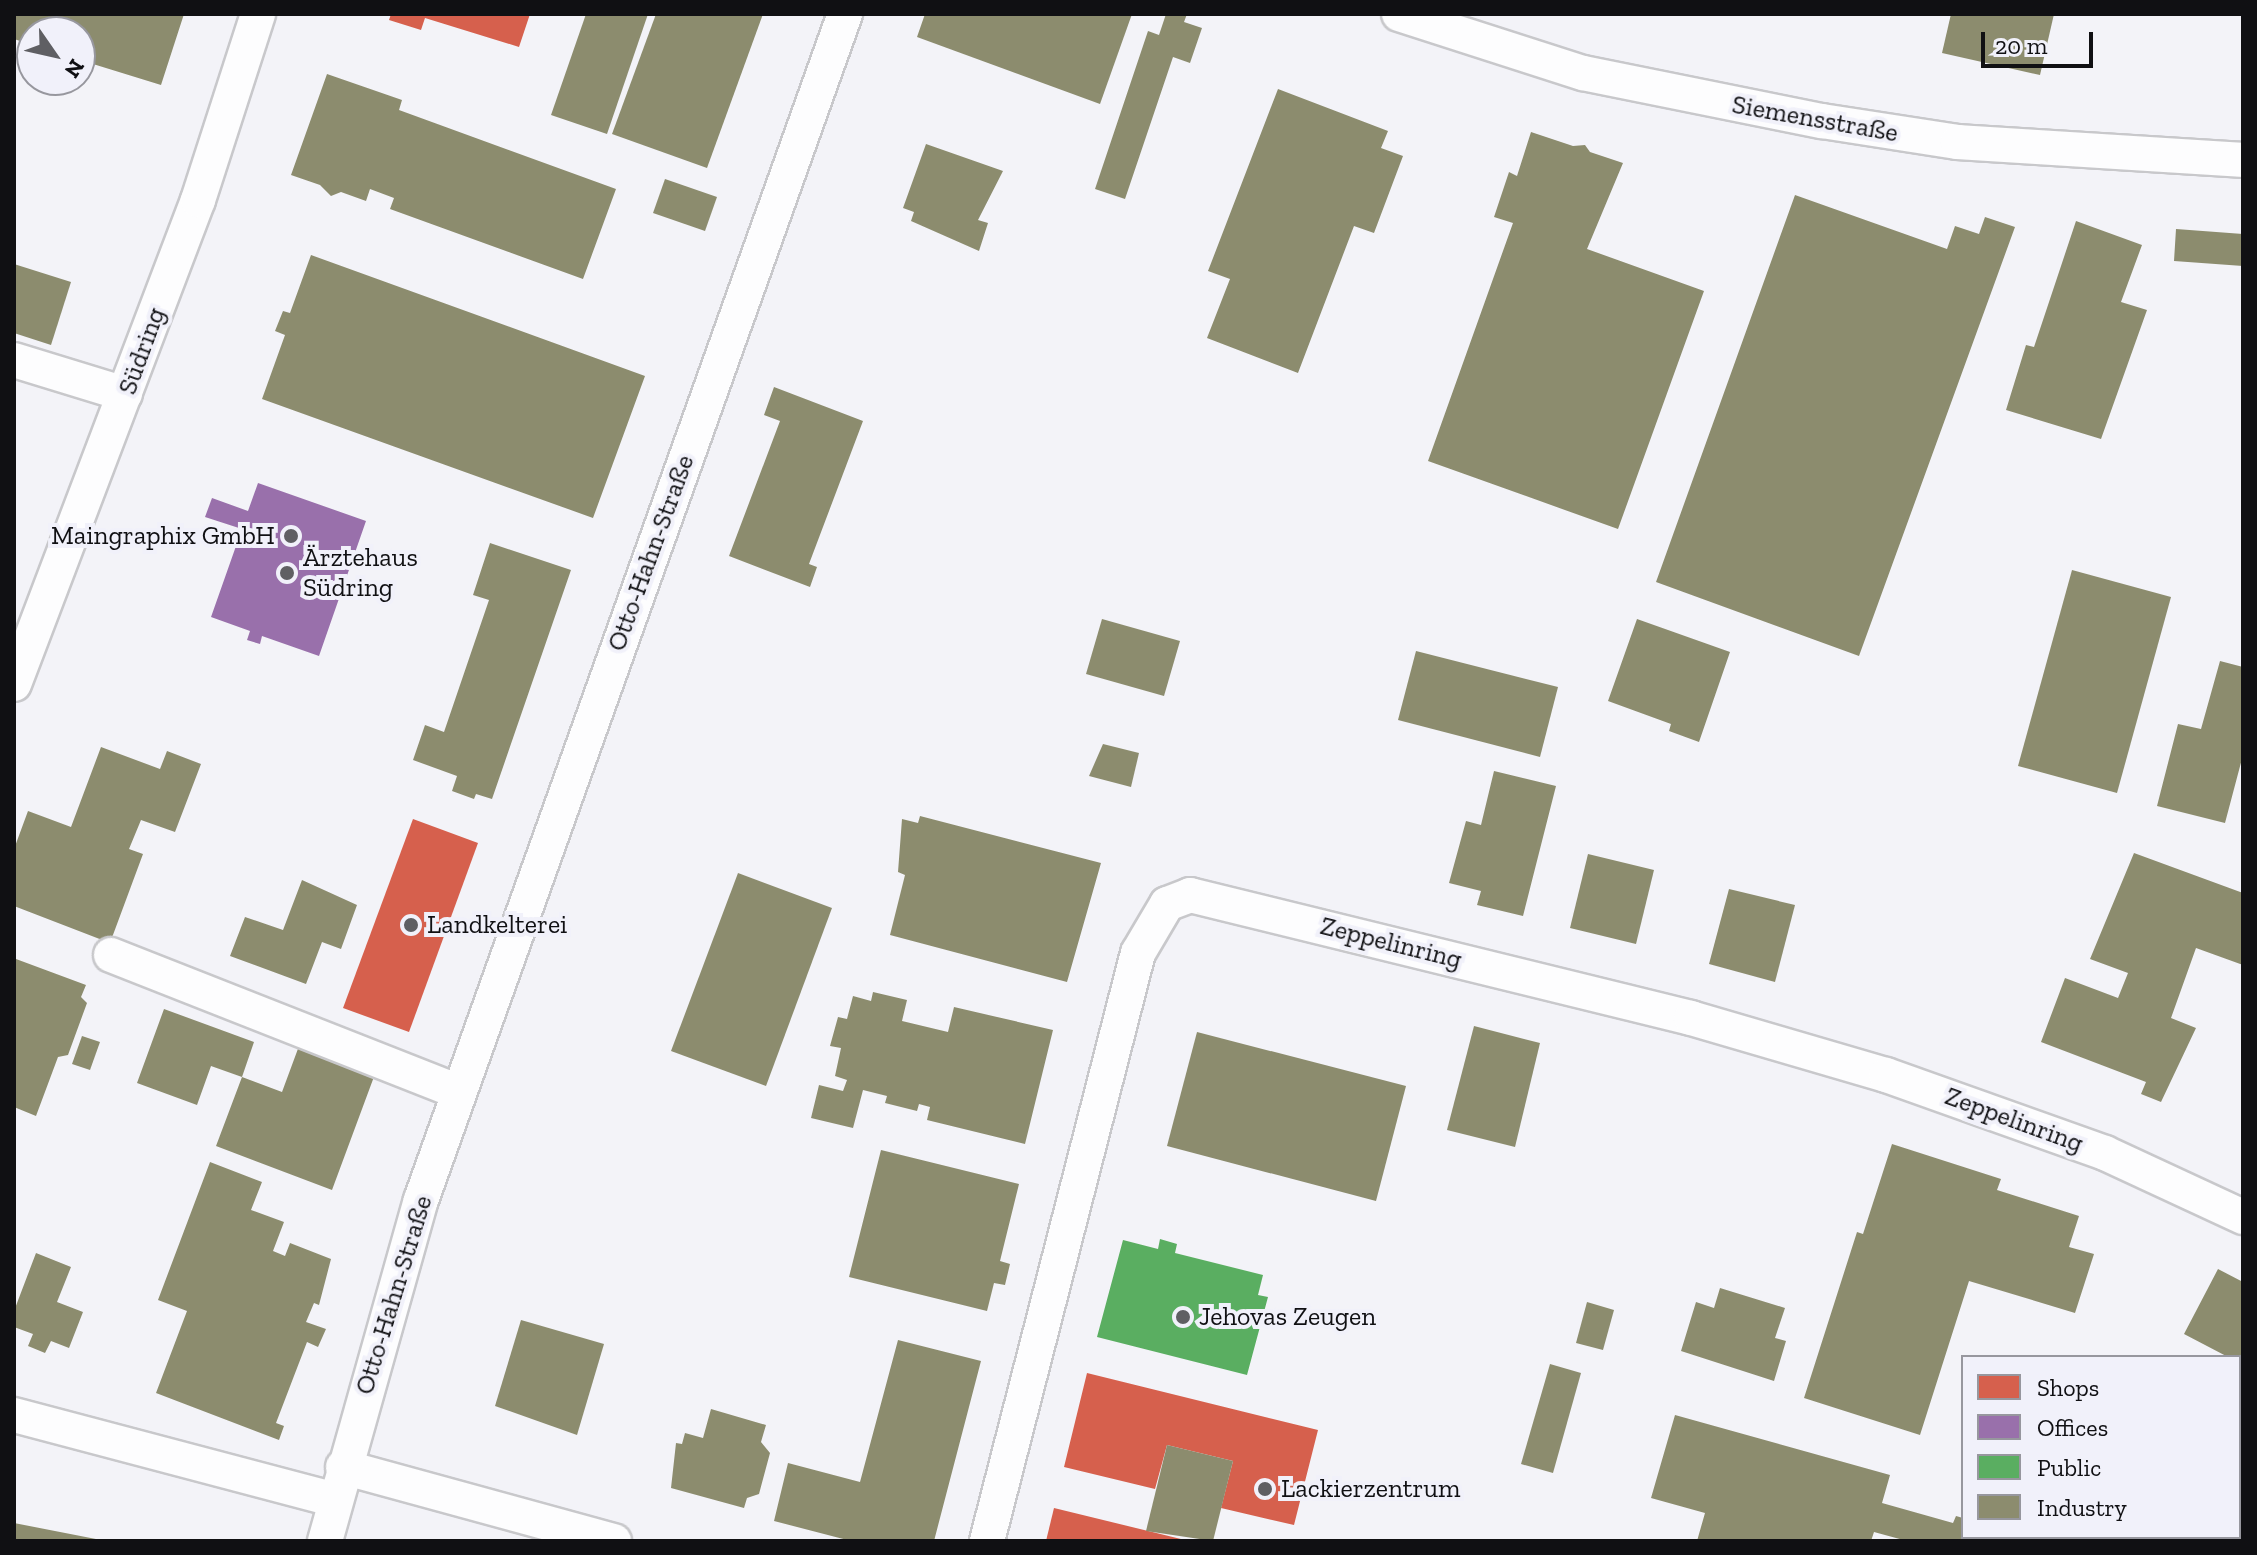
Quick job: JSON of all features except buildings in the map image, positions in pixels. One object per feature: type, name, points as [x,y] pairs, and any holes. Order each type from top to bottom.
[{"type":"street","name":"Südring","points":[[14,684],[198,200],[258,14]]},
{"type":"street","name":"Otto-Hahn-Straße","points":[[325,1541],[343,1467],[421,1200],[845,14]]},
{"type":"street","name":"Siemensstraße","points":[[1399,14],[1583,73],[1822,121],[1958,142],[2243,160]]},
{"type":"street","points":[[14,360],[125,394]]},
{"type":"street","name":"Zeppelinring","points":[[987,1541],[1138,953],[1167,904],[1190,895],[1676,1014],[1886,1075],[2105,1153],[2243,1217]]},
{"type":"street","points":[[111,955],[459,1092]]},
{"type":"street","points":[[14,1415],[335,1500]]},
{"type":"street","points":[[343,1467],[614,1541]]},
{"type":"place","name":"Maingraphix GmbH","points":[[291,536]]},
{"type":"place","name":"Ärztehaus Südring","points":[[287,573]]},
{"type":"place","name":"Landkelterei","points":[[411,925]]},
{"type":"place","name":"Jehovas Zeugen","points":[[1183,1317]]},
{"type":"place","name":"Lackierzentrum","points":[[1265,1489]]}]
